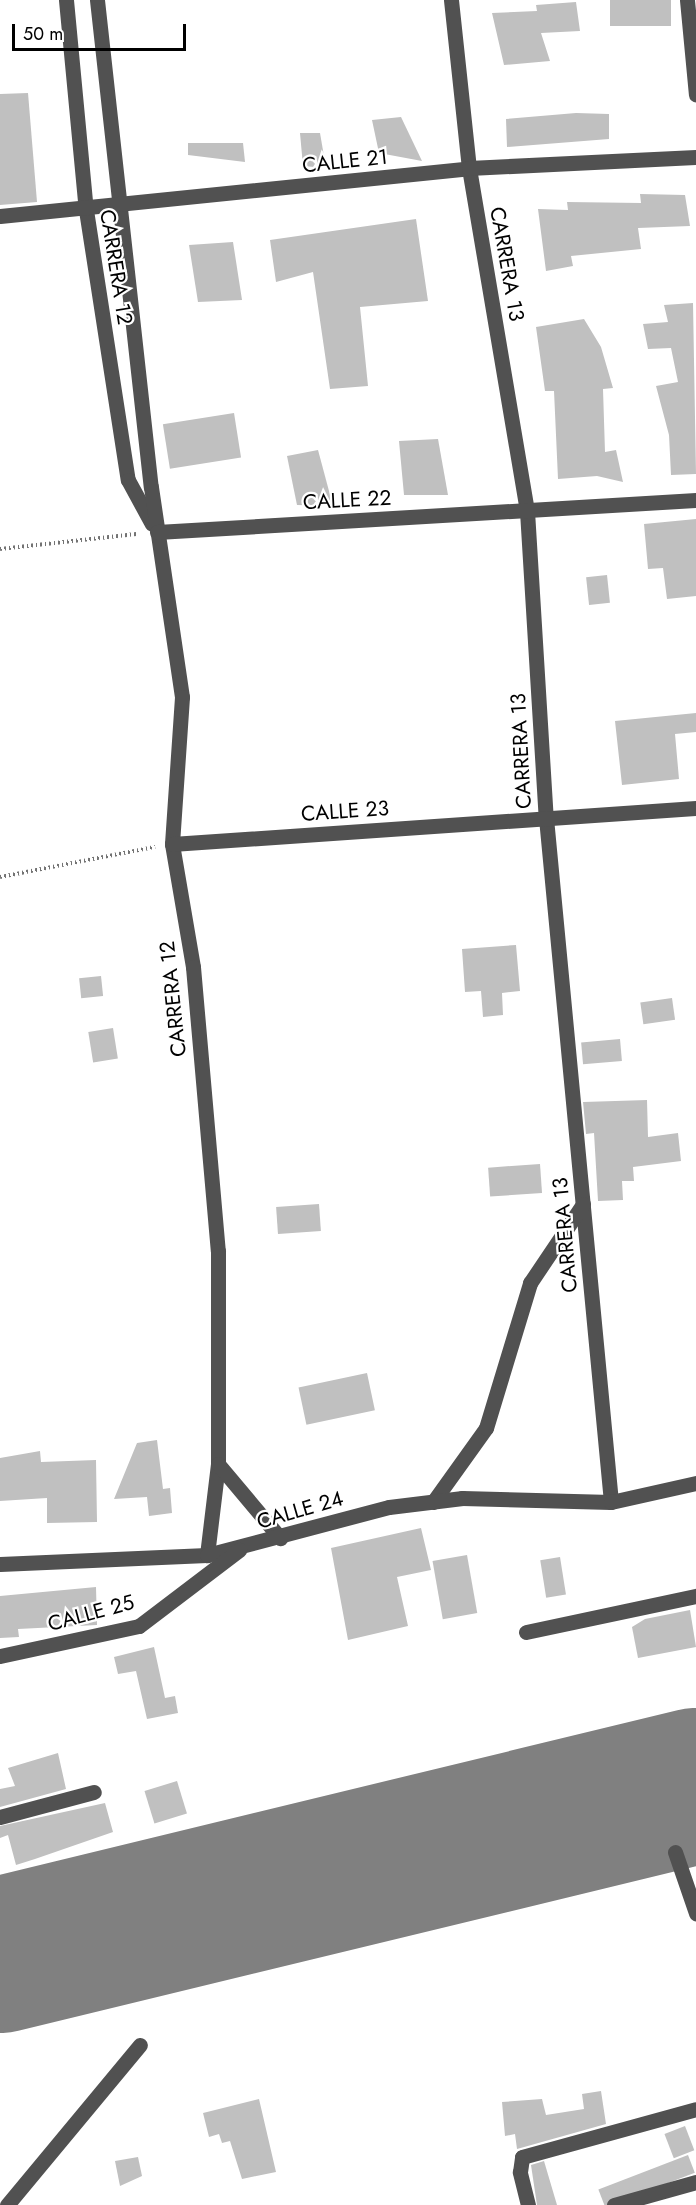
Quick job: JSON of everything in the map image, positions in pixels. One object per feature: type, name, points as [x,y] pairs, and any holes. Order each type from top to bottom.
[{"type":"street","name":"CARRERA 12","points":[[70,0],[86,210],[128,480],[157,532]]},
{"type":"street","name":"CARRERA 12","points":[[97,0],[157,532],[182,697],[172,844],[193,968],[218,1251],[218,1464],[207,1555]]},
{"type":"street","name":"CARRERA 13","points":[[451,0],[469,168],[527,512],[546,818],[611,1502]]},
{"type":"street","points":[[687,0],[696,95]]},
{"type":"street","name":"CALLE 21","points":[[0,216],[122,207],[469,168],[696,157]]},
{"type":"street","name":"CALLE 22","points":[[157,532],[527,512],[696,500]]},
{"type":"street","name":"CALLE 23","points":[[172,844],[696,808]]},
{"type":"street","points":[[433,1502],[486,1428],[530,1283],[583,1204]]},
{"type":"street","points":[[218,1464],[280,1538]]},
{"type":"street","name":"CALLE 24","points":[[0,1564],[207,1555],[280,1538],[389,1507],[433,1502],[611,1502],[696,1482]]},
{"type":"street","name":"CALLE 25","points":[[0,1656],[139,1626],[241,1548]]},
{"type":"street","points":[[526,1632],[696,1596]]},
{"type":"street","points":[[0,1817],[94,1792]]},
{"type":"street","points":[[675,1852],[696,1913]]},
{"type":"street","points":[[7,2205],[140,2045]]},
{"type":"street","points":[[528,2205],[520,2172],[522,2157],[696,2109]]},
{"type":"street","points":[[614,2205],[696,2182]]},
{"type":"path","points":[[0,549],[157,532]]},
{"type":"path","points":[[0,876],[172,844]]},
{"type":"building","points":[[610,0],[671,0],[671,26],[610,26]]},
{"type":"building","points":[[576,2],[580,31],[541,33],[550,61],[504,65],[492,13],[537,11],[536,5]]},
{"type":"building","points":[[28,93],[37,202],[0,205],[0,94]]},
{"type":"building","points":[[576,113],[609,114],[609,139],[507,147],[506,119]]},
{"type":"building","points":[[401,117],[422,161],[379,153],[372,120]]},
{"type":"building","points":[[300,133],[320,133],[326,168],[303,166]]},
{"type":"building","points":[[188,143],[243,143],[245,162],[188,155]]},
{"type":"building","points":[[640,194],[685,195],[690,226],[638,228],[641,249],[571,256],[573,266],[546,271],[538,209],[568,210],[567,202],[641,203]]},
{"type":"building","points":[[416,219],[428,301],[360,307],[368,386],[330,389],[313,272],[276,282],[270,240]]},
{"type":"building","points":[[233,242],[242,300],[198,302],[189,245]]},
{"type":"building","points":[[693,303],[696,474],[671,475],[669,435],[656,386],[678,382],[671,348],[648,349],[643,324],[668,322],[664,305]]},
{"type":"building","points":[[584,319],[601,347],[613,388],[603,389],[605,452],[616,450],[623,482],[597,476],[558,479],[554,391],[545,391],[536,327]]},
{"type":"building","points":[[234,413],[241,457],[170,469],[163,424]]},
{"type":"building","points":[[438,439],[448,495],[404,495],[399,441]]},
{"type":"building","points":[[318,450],[333,506],[297,505],[287,456]]},
{"type":"building","points":[[696,519],[696,596],[667,599],[663,568],[648,569],[644,524]]},
{"type":"building","points":[[607,575],[610,603],[589,605],[586,577]]},
{"type":"building","points":[[696,713],[696,732],[675,734],[679,779],[622,785],[615,721]]},
{"type":"building","points":[[516,945],[520,991],[502,993],[503,1015],[483,1017],[481,991],[465,992],[462,949]]},
{"type":"building","points":[[101,976],[103,996],[81,998],[79,978]]},
{"type":"building","points":[[672,998],[675,1020],[643,1024],[640,1002]]},
{"type":"building","points":[[113,1028],[118,1059],[93,1063],[88,1032]]},
{"type":"building","points":[[620,1039],[622,1061],[583,1064],[581,1042]]},
{"type":"building","points":[[647,1100],[648,1137],[678,1133],[681,1161],[633,1167],[634,1181],[622,1181],[623,1200],[598,1201],[594,1133],[586,1134],[583,1102]]},
{"type":"building","points":[[540,1164],[542,1193],[490,1197],[488,1168]]},
{"type":"building","points":[[319,1204],[321,1231],[278,1234],[276,1207]]},
{"type":"building","points":[[367,1373],[375,1410],[306,1425],[299,1388]]},
{"type":"building","points":[[157,1440],[163,1489],[170,1488],[172,1513],[149,1516],[147,1497],[114,1499],[137,1443]]},
{"type":"building","points":[[40,1451],[41,1462],[96,1460],[97,1522],[47,1523],[47,1498],[0,1501],[0,1458]]},
{"type":"building","points":[[421,1528],[431,1570],[397,1577],[408,1626],[348,1640],[331,1548]]},
{"type":"building","points":[[467,1555],[477,1613],[443,1619],[433,1561]]},
{"type":"building","points":[[560,1557],[566,1595],[546,1598],[540,1560]]},
{"type":"building","points":[[96,1587],[97,1625],[18,1629],[19,1637],[0,1638],[0,1596]]},
{"type":"building","points":[[690,1610],[696,1647],[638,1658],[632,1627],[645,1619]]},
{"type":"building","points":[[154,1647],[165,1698],[175,1696],[178,1713],[147,1719],[136,1671],[118,1674],[114,1657]]},
{"type":"building","points":[[58,1753],[66,1789],[0,1807],[0,1789],[15,1786],[8,1768]]},
{"type":"building","points":[[177,1781],[187,1814],[154,1823],[144,1791]]},
{"type":"building","points":[[105,1803],[113,1832],[35,1859],[16,1865],[8,1835],[0,1838],[0,1826]]},
{"type":"building","points":[[601,2091],[606,2124],[517,2149],[515,2134],[505,2136],[502,2102],[542,2099],[546,2115],[584,2109],[582,2094]]},
{"type":"building","points":[[259,2099],[276,2172],[242,2179],[230,2141],[222,2143],[219,2134],[209,2137],[203,2113]]},
{"type":"building","points":[[685,2126],[694,2150],[674,2158],[664,2134]]},
{"type":"building","points":[[688,2155],[695,2173],[611,2205],[604,2205],[598,2189]]},
{"type":"building","points":[[138,2157],[142,2176],[120,2186],[115,2161]]},
{"type":"building","points":[[544,2161],[557,2205],[537,2205],[531,2165]]},
{"type":"runway","points":[[0,1955],[696,1786]]}]
